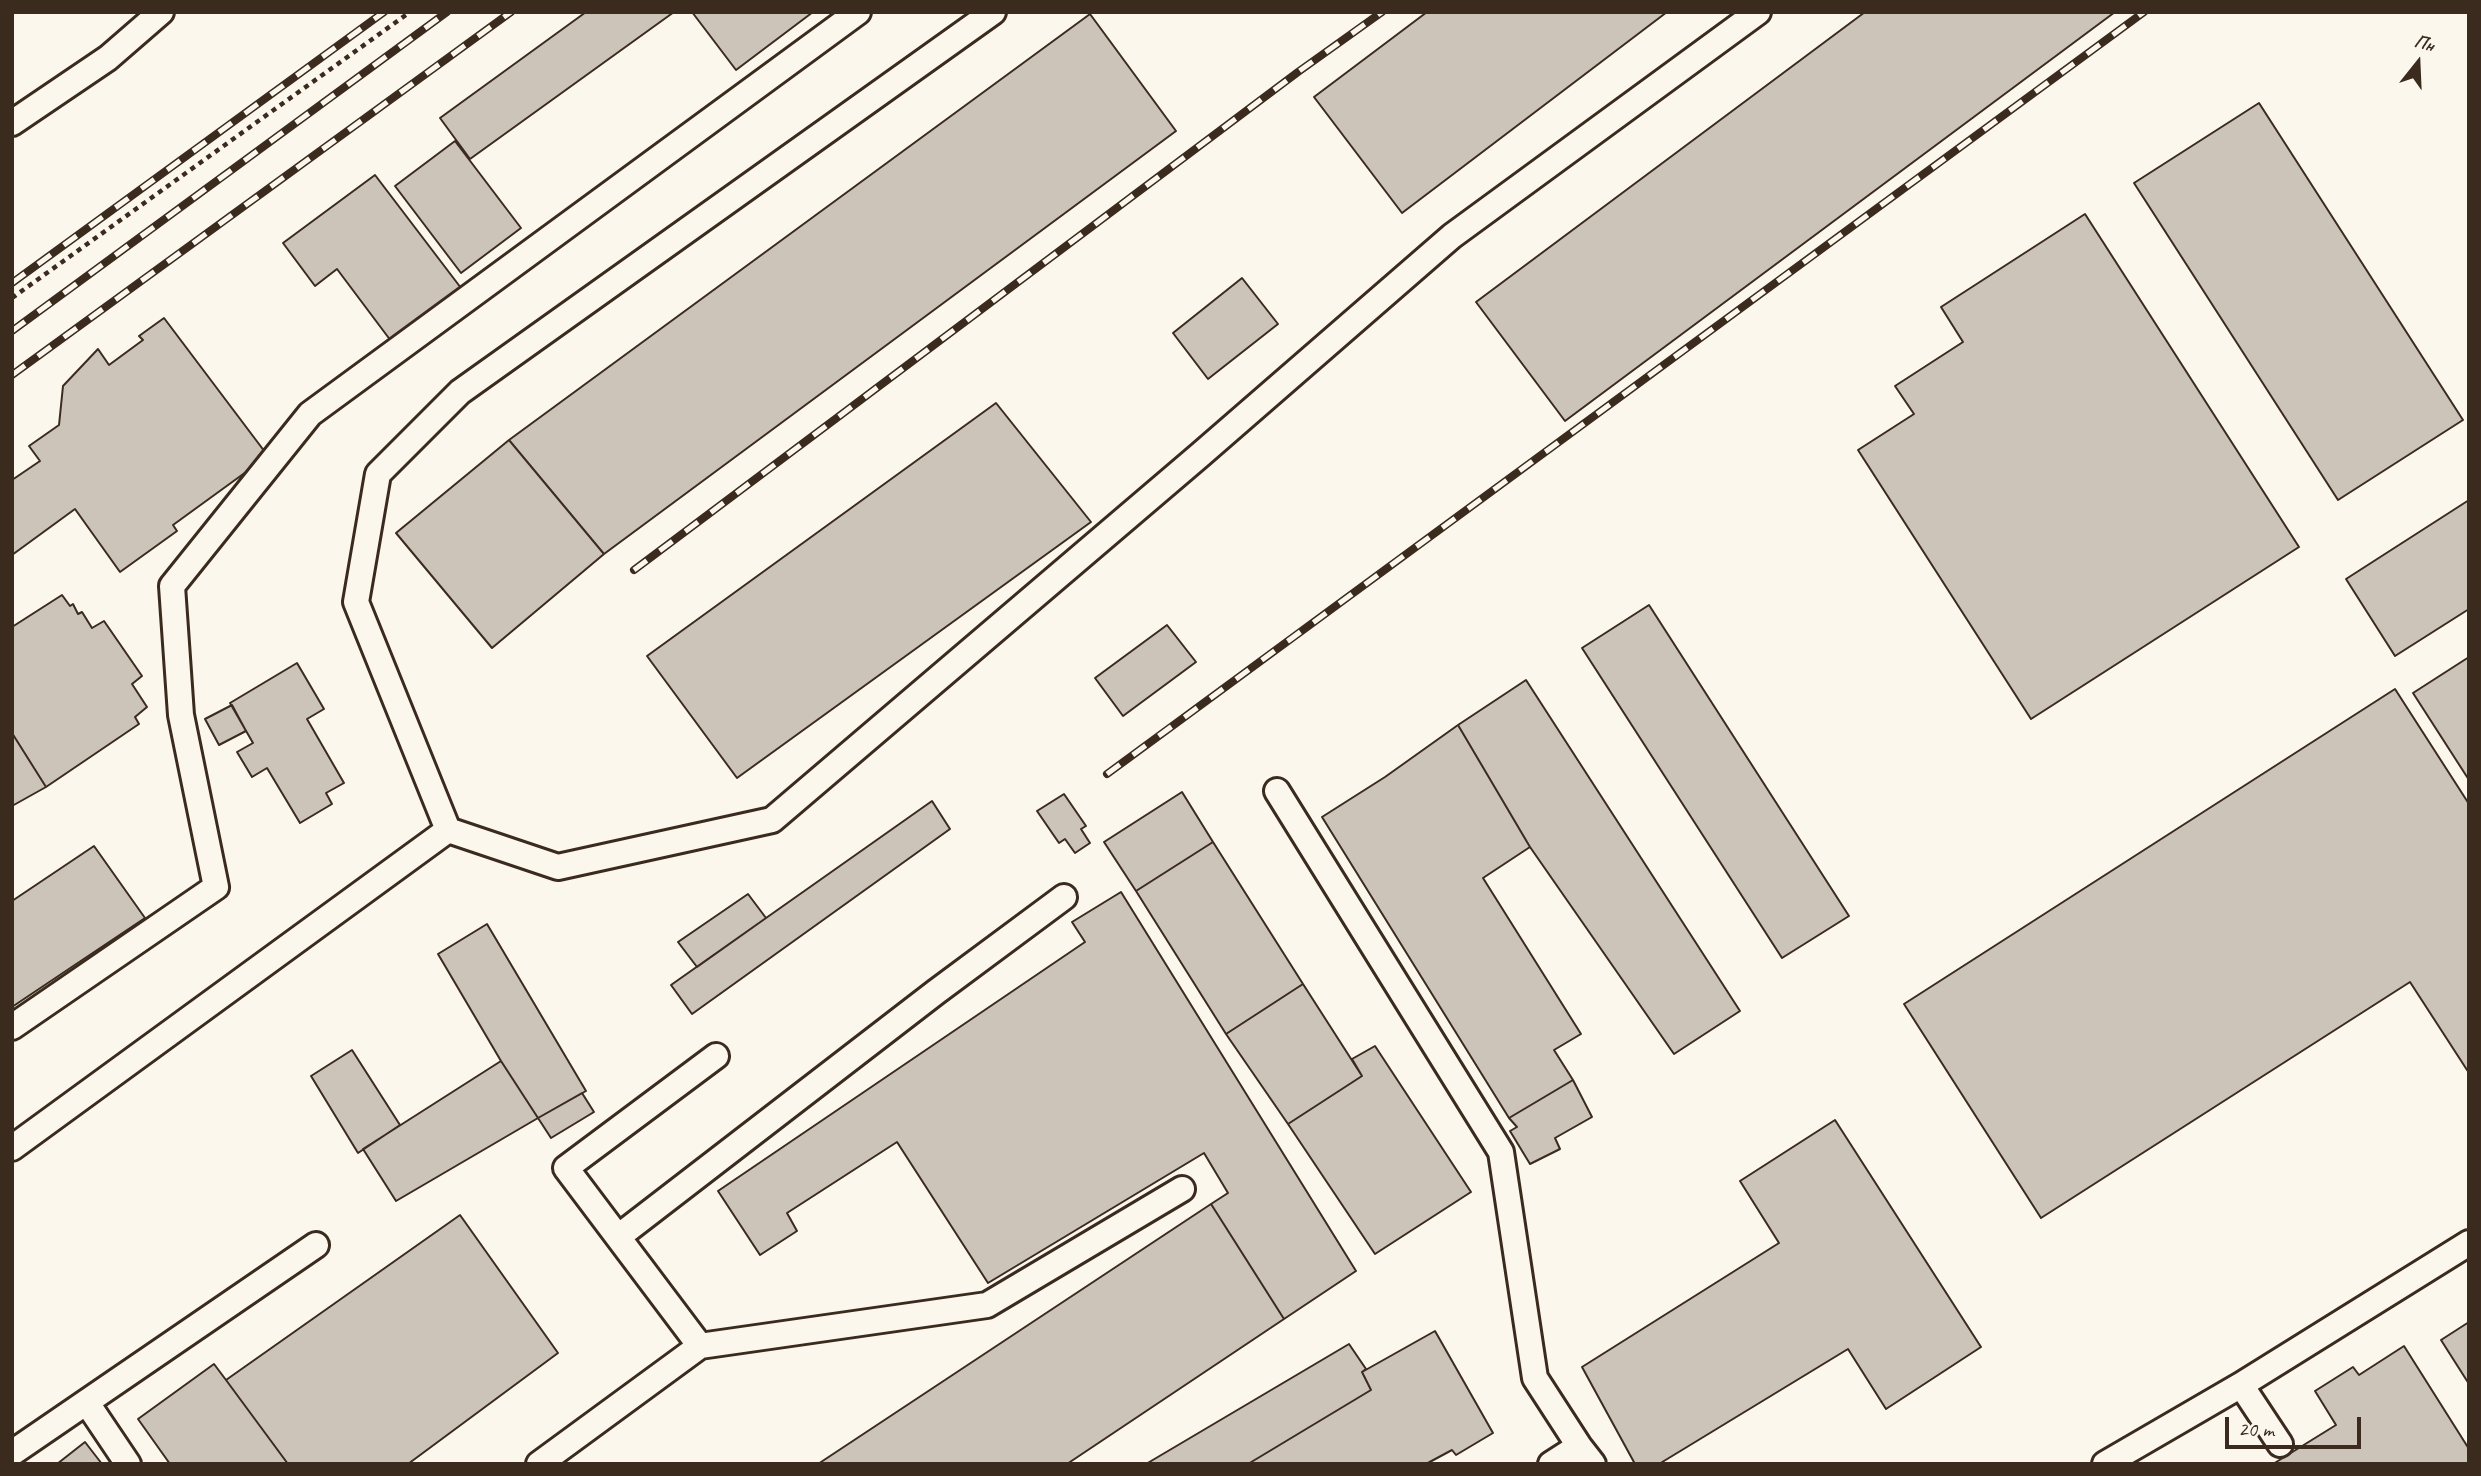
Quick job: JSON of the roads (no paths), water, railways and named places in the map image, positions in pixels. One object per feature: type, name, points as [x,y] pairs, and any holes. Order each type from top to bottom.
[{"type":"lane","points":[[12,123],[108,58],[160,12]]},
{"type":"lane","points":[[12,1027],[216,887],[181,715],[172,586],[310,414],[858,12]]},
{"type":"lane","points":[[993,12],[460,392],[378,474],[356,602],[447,830],[558,867],[772,820],[1452,236],[1758,12]]},
{"type":"lane","points":[[1277,791],[1502,1152],[1535,1378],[1586,1455],[1552,1464]]},
{"type":"lane","points":[[12,1148],[447,830]]},
{"type":"lane","points":[[618,1237],[1064,897]]},
{"type":"lane","points":[[700,1346],[566,1168],[716,1056]]},
{"type":"lane","points":[[539,1464],[700,1346],[987,1305],[1182,1189]]},
{"type":"lane","points":[[2105,1464],[2241,1385],[2469,1243]]},
{"type":"lane","points":[[12,1453],[316,1245]]},
{"type":"lane","points":[[2241,1385],[2280,1444]]},
{"type":"lane","points":[[87,1403],[128,1464]]},
{"type":"railway","points":[[12,283],[384,12]]},
{"type":"railway","points":[[12,331],[447,12]]},
{"type":"railway","points":[[12,375],[511,12]]},
{"type":"railway","points":[[634,570],[1298,72],[1382,12]]},
{"type":"railway","points":[[1107,774],[2144,12]]}]
